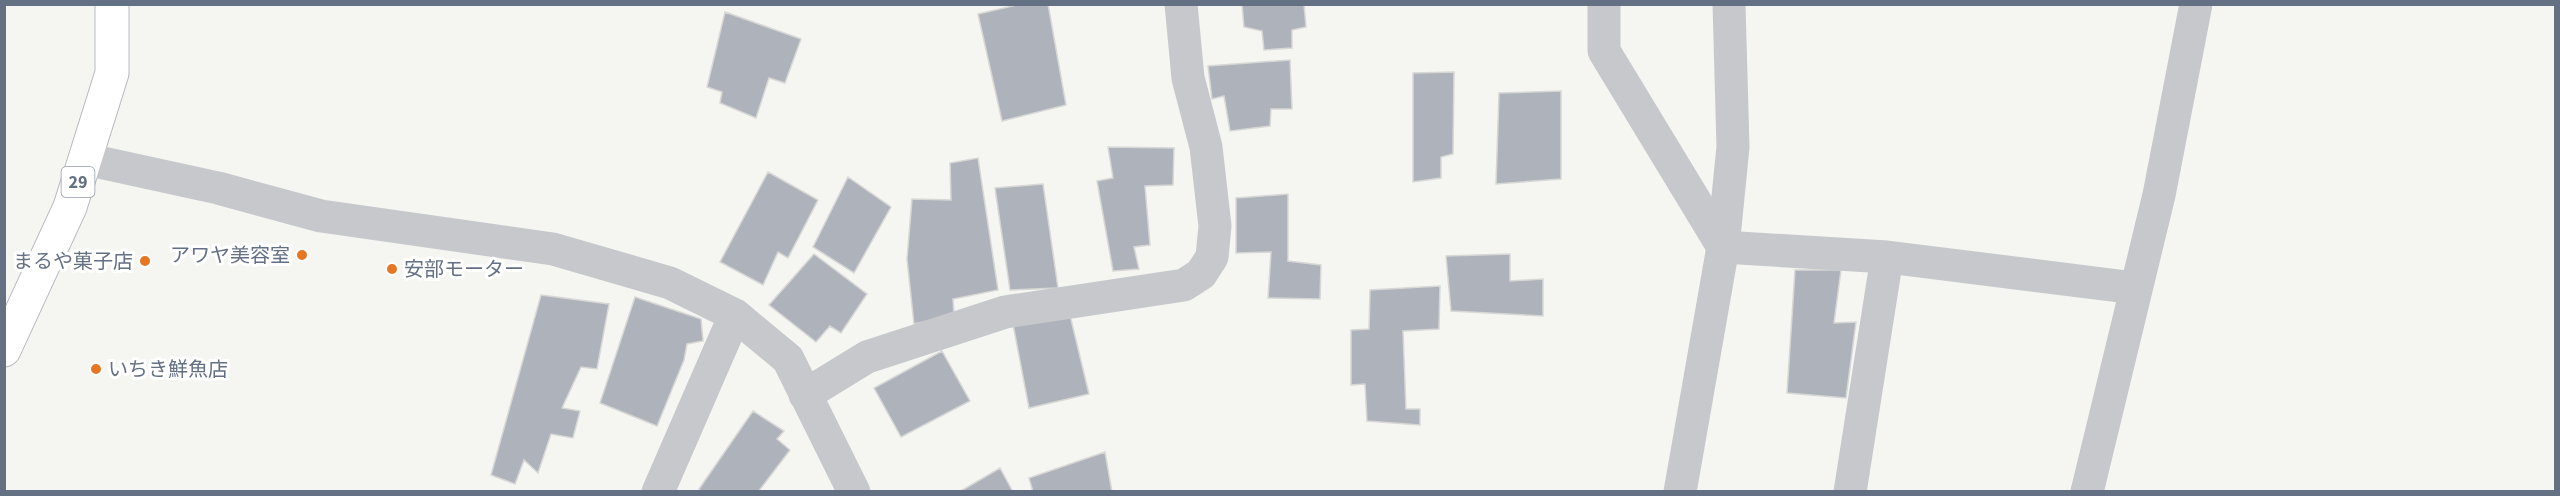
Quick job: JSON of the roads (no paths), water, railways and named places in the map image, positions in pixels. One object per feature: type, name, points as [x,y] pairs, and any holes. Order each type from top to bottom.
[{"type":"main road","name":"29","points":[[4,350],[70,207],[112,73],[112,4]]},
{"type":"street","points":[[805,394],[867,357],[1005,312],[1184,285],[1202,274],[1212,257],[1215,226],[1206,147],[1188,78],[1181,4]]},
{"type":"street","points":[[1604,4],[1604,51],[1723,247]]},
{"type":"street","points":[[1680,492],[1723,247],[1733,147],[1729,4]]},
{"type":"street","points":[[2087,492],[2159,195],[2196,4]]},
{"type":"street","points":[[85,159],[218,188],[321,216],[553,249],[670,283],[735,315],[789,358],[854,492]]},
{"type":"street","points":[[1723,247],[1887,257],[2135,288]]},
{"type":"street","points":[[1850,492],[1887,257]]},
{"type":"street","points":[[658,492],[735,315]]},
{"type":"place","name":"アワヤ美容室","points":[[302,255]]},
{"type":"place","name":"まるや菓子店","points":[[145,261]]},
{"type":"place","name":"安部モーター","points":[[392,269]]},
{"type":"place","name":"いちき鮮魚店","points":[[96,369]]}]
